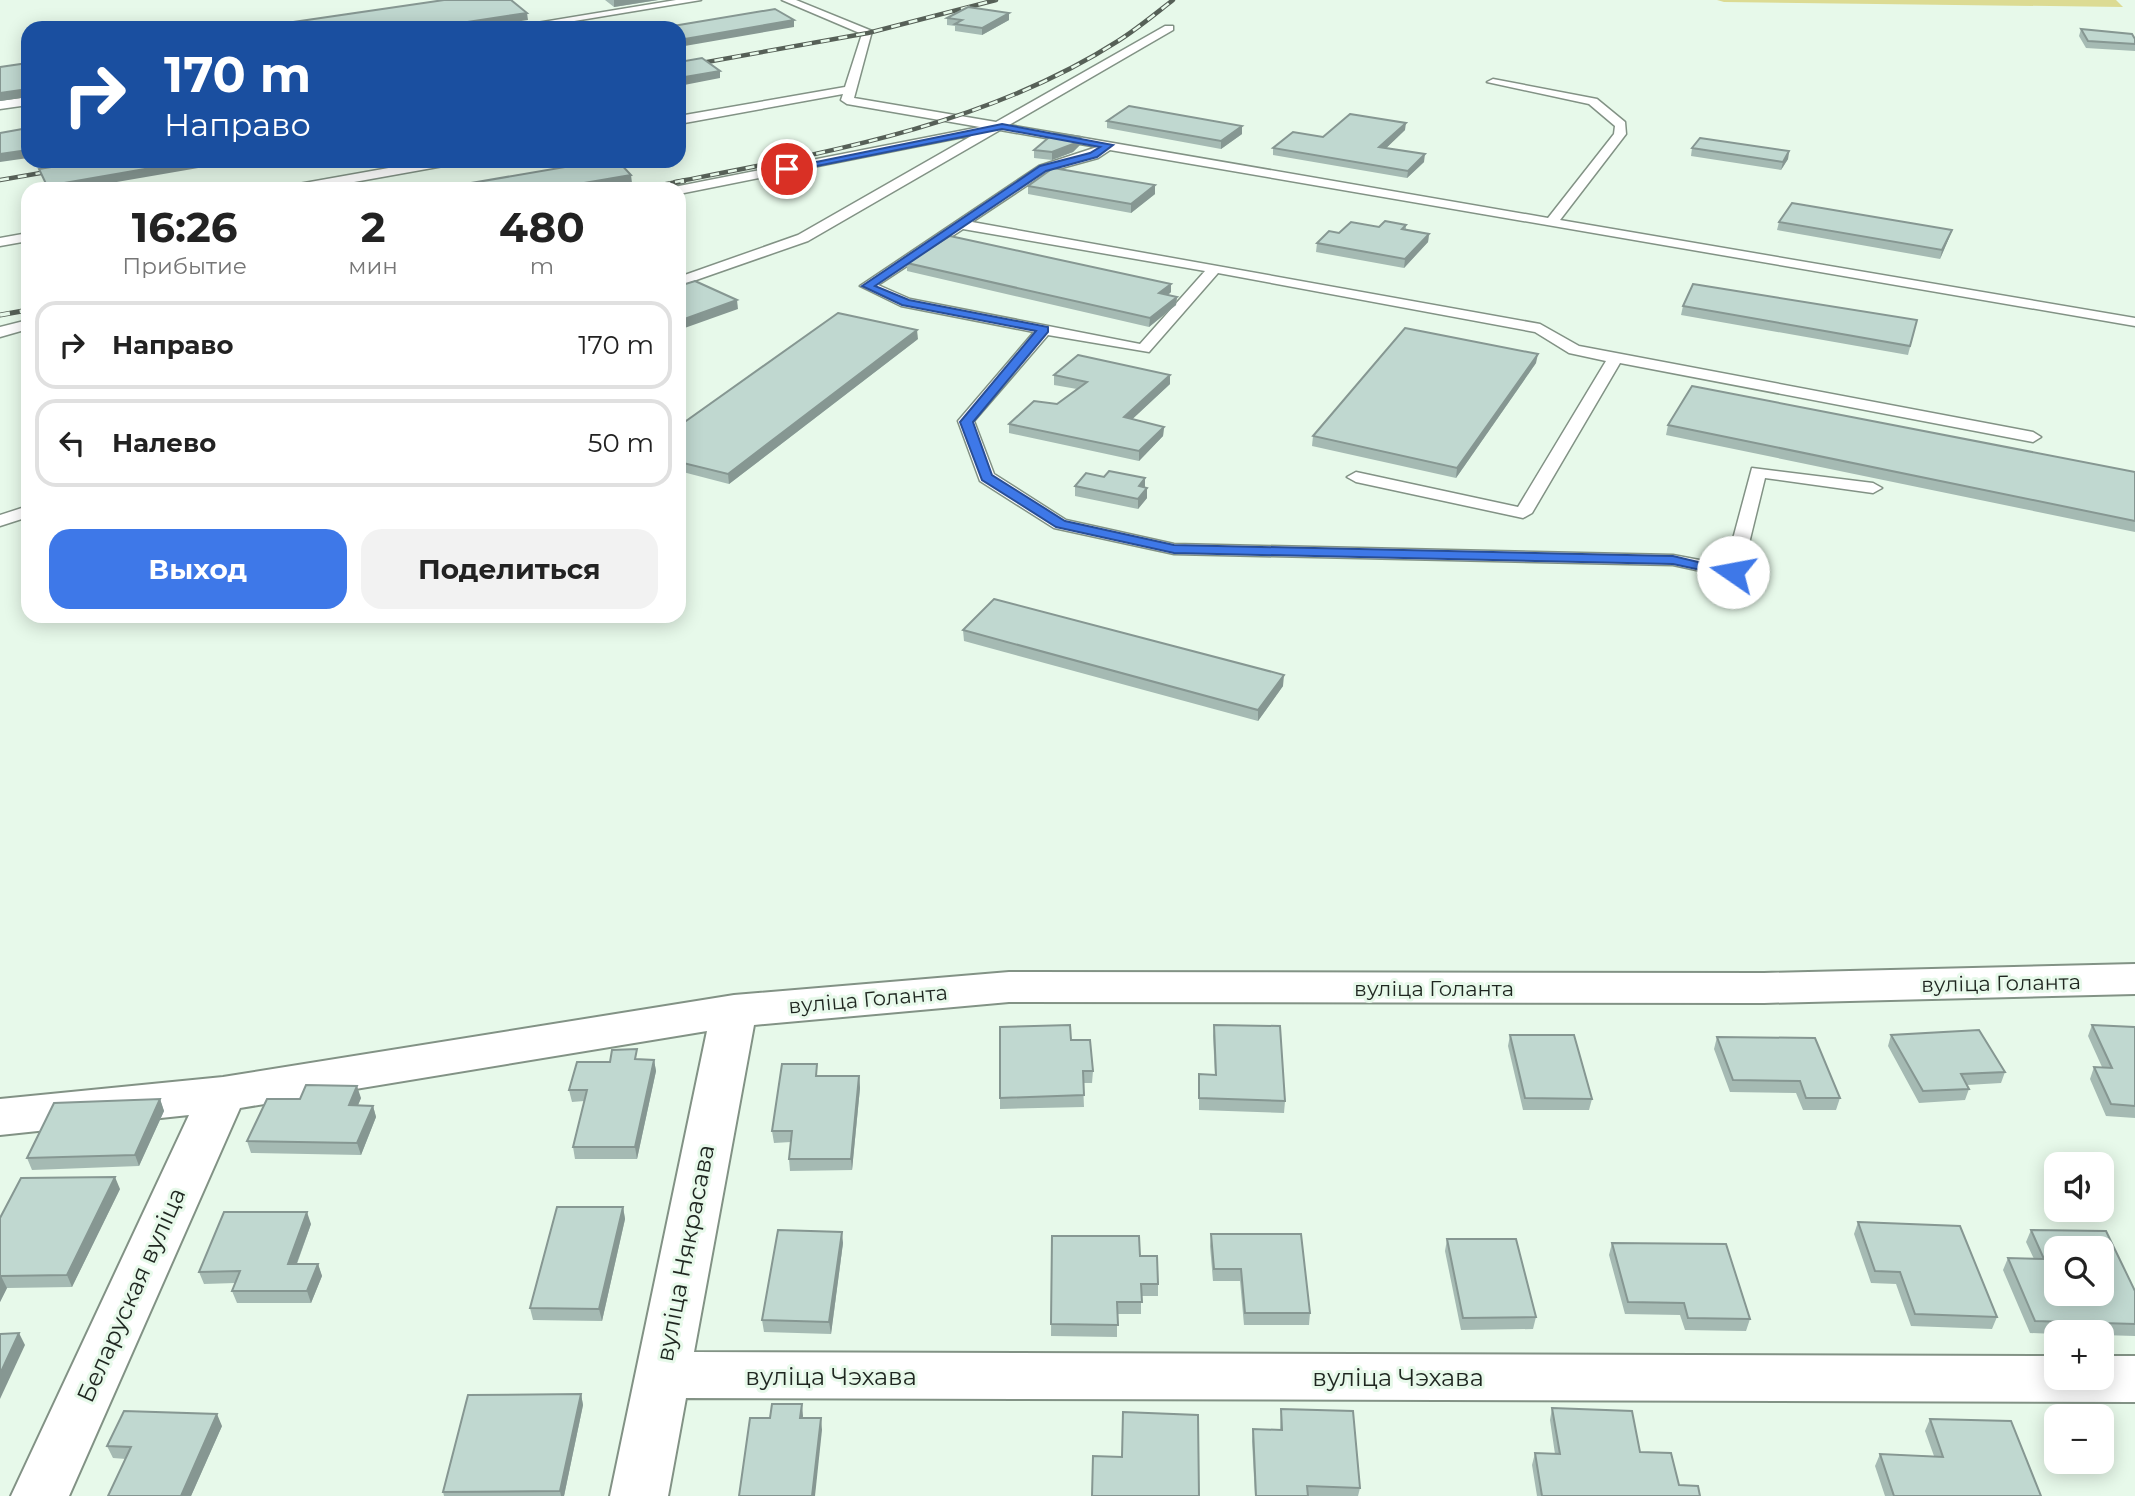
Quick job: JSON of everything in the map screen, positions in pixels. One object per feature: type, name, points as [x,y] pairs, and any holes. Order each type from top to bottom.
[{"type":"street","name":"вуліца Голанта","points":[[0,1117],[223,1094],[734,1011],[1009,987],[1764,988],[2135,979]]},
{"type":"street","name":"вуліца Някрасава","points":[[639,1496],[734,1011]]},
{"type":"street","name":"Беларуская вуліца","points":[[40,1496],[223,1094]]},
{"type":"street","name":"вуліца Чэхава","points":[[661,1375],[2135,1379]]},
{"type":"lane","points":[[557,21],[696,0]]},
{"type":"lane","points":[[787,0],[869,33],[847,100],[2135,322]]},
{"type":"lane","points":[[686,280],[803,238],[1002,127],[1169,28]]},
{"type":"lane","points":[[1493,82],[1593,101],[1622,125],[1620,134],[1551,223]]},
{"type":"lane","points":[[686,119],[851,89]]},
{"type":"lane","points":[[0,105],[21,102]]},
{"type":"lane","points":[[686,189],[1002,127]]},
{"type":"lane","points":[[1109,145],[1094,155],[1043,169],[867,286],[906,303],[1144,349],[1215,268]]},
{"type":"lane","points":[[332,182],[410,168]]},
{"type":"lane","points":[[960,224],[1539,328],[1574,350],[2033,437]]},
{"type":"lane","points":[[0,242],[21,238]]},
{"type":"lane","points":[[0,332],[21,326]]},
{"type":"lane","points":[[1044,330],[966,422],[986,477],[1060,524],[1174,549],[1673,560],[1733,572],[1758,472],[1873,488]]},
{"type":"lane","points":[[1356,477],[1523,513],[1615,358]]},
{"type":"lane","points":[[0,521],[21,514]]},
{"type":"shaded area","points":[[1717,0],[2116,0],[2123,7],[1724,2]]},
{"type":"building","points":[[444,0],[511,0],[527,13],[474,21],[300,21]]},
{"type":"building","points":[[968,7],[1009,13],[982,28],[955,24],[962,20],[947,18]]},
{"type":"building","points":[[775,9],[794,20],[686,39],[686,24]]},
{"type":"building","points":[[2081,29],[2132,34],[2135,44],[2088,41]]},
{"type":"building","points":[[702,58],[720,71],[686,77],[686,61]]},
{"type":"building","points":[[21,64],[21,90],[0,93],[0,67]]},
{"type":"building","points":[[1129,106],[1242,126],[1221,141],[1107,121]]},
{"type":"building","points":[[1350,114],[1406,123],[1379,147],[1425,154],[1408,171],[1273,148],[1293,132],[1323,137]]},
{"type":"building","points":[[21,129],[21,151],[0,154],[0,133]]},
{"type":"building","points":[[1054,133],[1081,137],[1073,144],[1052,152],[1034,150]]},
{"type":"building","points":[[1700,138],[1789,151],[1783,162],[1692,148]]},
{"type":"building","points":[[151,168],[70,182],[45,182],[39,169]]},
{"type":"building","points":[[559,168],[624,168],[631,175],[590,182],[477,182]]},
{"type":"building","points":[[1053,168],[1155,185],[1131,204],[1028,186]]},
{"type":"building","points":[[1792,203],[1952,230],[1942,250],[1779,222]]},
{"type":"building","points":[[1385,221],[1406,225],[1402,229],[1429,234],[1405,259],[1317,243],[1329,231],[1339,233],[1351,222],[1379,227]]},
{"type":"building","points":[[950,236],[1171,284],[1159,293],[1177,297],[1150,318],[907,263]]},
{"type":"building","points":[[695,281],[737,300],[686,318],[686,284]]},
{"type":"building","points":[[1693,284],[1917,320],[1910,346],[1683,306]]},
{"type":"building","points":[[838,313],[917,330],[728,474],[686,464],[686,421]]},
{"type":"building","points":[[1405,328],[1538,354],[1457,468],[1313,436]]},
{"type":"building","points":[[1078,355],[1170,375],[1124,417],[1164,427],[1139,451],[1009,424],[1034,401],[1057,404],[1087,382],[1054,375]]},
{"type":"building","points":[[1692,386],[2135,472],[2135,521],[1668,425]]},
{"type":"building","points":[[1109,471],[1145,478],[1139,486],[1147,488],[1138,499],[1075,486],[1086,473],[1104,477]]},
{"type":"building","points":[[994,599],[1284,675],[1258,710],[963,630]]},
{"type":"building","points":[[1070,1025],[1071,1040],[1090,1040],[1093,1071],[1083,1071],[1084,1095],[1000,1098],[1000,1027]]},
{"type":"building","points":[[1214,1025],[1280,1026],[1285,1101],[1199,1098],[1199,1074],[1216,1075]]},
{"type":"building","points":[[2092,1025],[2135,1027],[2135,1106],[2111,1104],[2094,1067],[2112,1068]]},
{"type":"building","points":[[1979,1030],[2005,1072],[1961,1074],[1969,1089],[1923,1091],[1891,1035]]},
{"type":"building","points":[[1510,1035],[1574,1035],[1592,1099],[1525,1098]]},
{"type":"building","points":[[1717,1037],[1815,1038],[1840,1098],[1806,1098],[1800,1081],[1733,1080]]},
{"type":"building","points":[[637,1049],[635,1059],[654,1060],[635,1147],[573,1147],[587,1090],[569,1090],[577,1062],[610,1062],[612,1050]]},
{"type":"building","points":[[782,1064],[817,1064],[816,1076],[859,1076],[851,1159],[789,1159],[792,1131],[772,1131]]},
{"type":"building","points":[[306,1085],[357,1086],[349,1105],[373,1106],[357,1143],[247,1141],[267,1099],[300,1099]]},
{"type":"building","points":[[160,1099],[135,1155],[27,1158],[54,1103]]},
{"type":"building","points":[[115,1177],[67,1275],[0,1278],[0,1218],[21,1178]]},
{"type":"building","points":[[557,1207],[623,1207],[599,1309],[530,1308]]},
{"type":"building","points":[[224,1212],[307,1212],[288,1264],[318,1264],[307,1291],[232,1291],[240,1271],[199,1272]]},
{"type":"building","points":[[1858,1222],[1960,1226],[1997,1317],[1915,1314],[1900,1272],[1875,1271]]},
{"type":"building","points":[[778,1230],[842,1232],[829,1322],[762,1320]]},
{"type":"building","points":[[2031,1230],[2106,1231],[2108,1236],[2044,1236],[2044,1259]]},
{"type":"building","points":[[1211,1234],[1301,1234],[1310,1313],[1245,1313],[1241,1269],[1214,1269]]},
{"type":"building","points":[[1052,1236],[1139,1236],[1140,1256],[1157,1256],[1158,1284],[1141,1284],[1142,1302],[1117,1302],[1118,1325],[1051,1324]]},
{"type":"building","points":[[1447,1239],[1516,1239],[1536,1317],[1463,1318]]},
{"type":"building","points":[[1612,1243],[1726,1244],[1750,1319],[1688,1318],[1684,1303],[1628,1302]]},
{"type":"building","points":[[2114,1248],[2135,1291],[2135,1324],[2114,1323],[2114,1320],[2035,1321],[2008,1258],[2044,1259],[2044,1306],[2114,1306]]},
{"type":"building","points":[[19,1333],[0,1374],[0,1334]]},
{"type":"building","points":[[581,1394],[560,1491],[443,1492],[468,1395]]},
{"type":"building","points":[[772,1404],[802,1404],[800,1418],[821,1418],[812,1496],[739,1496],[750,1418],[770,1418]]},
{"type":"building","points":[[1552,1408],[1632,1411],[1640,1452],[1671,1453],[1679,1485],[1698,1486],[1700,1496],[1542,1496],[1535,1453],[1560,1454]]},
{"type":"building","points":[[1281,1409],[1353,1411],[1360,1488],[1307,1486],[1308,1496],[1256,1496],[1253,1429],[1282,1430]]},
{"type":"building","points":[[124,1411],[217,1414],[181,1496],[108,1496],[131,1447],[107,1446]]},
{"type":"building","points":[[1123,1412],[1198,1415],[1199,1496],[1092,1496],[1093,1456],[1122,1457]]},
{"type":"building","points":[[1930,1419],[2011,1421],[2041,1496],[1894,1496],[1880,1454],[1943,1457]]},
{"type":"railway","points":[[686,66],[868,33],[996,0]]},
{"type":"railway","points":[[675,182],[847,147],[960,115],[1068,70],[1125,36],[1173,0]]},
{"type":"railway","points":[[0,180],[58,170]]},
{"type":"railway","points":[[679,182],[684,181]]},
{"type":"railway","points":[[0,315],[21,311]]},
{"type":"route","points":[[787,169],[1002,127],[1109,145],[1094,155],[1043,169],[867,286],[906,303],[1044,330],[966,422],[986,477],[1060,524],[1174,549],[1673,560],[1733,572]]}]
